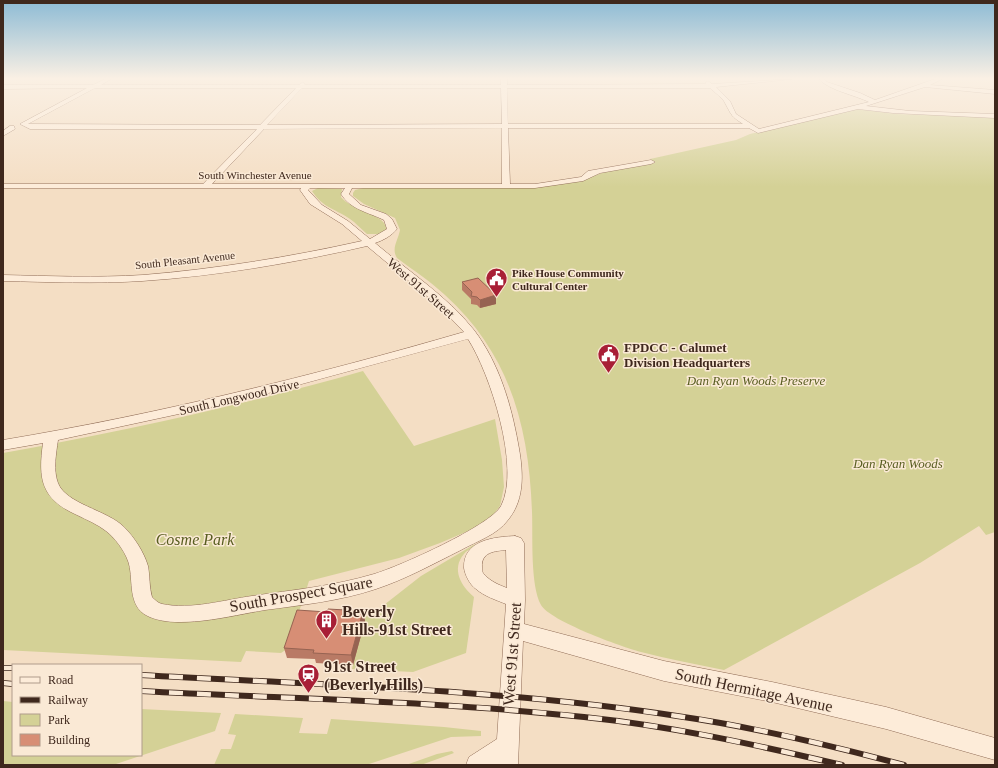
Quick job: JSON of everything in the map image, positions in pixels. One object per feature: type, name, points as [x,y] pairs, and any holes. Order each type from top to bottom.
[{"type":"street","points":[[40,115],[24,123],[24,126],[751,126]]},
{"type":"street","points":[[205,186],[273,115]]},
{"type":"street","points":[[505,115],[506,186],[535,186],[583,179],[597,172],[651,162]]},
{"type":"street","points":[[734,115],[758,131],[825,115]]},
{"type":"street","points":[[965,115],[995,116]]},
{"type":"street","points":[[3,127],[12,127],[12,129],[3,134]]},
{"type":"street","name":"South Winchester Avenue","points":[[3,186],[506,186]]},
{"type":"street","name":"West 91st Street","points":[[308,186],[304,190],[312,203],[342,220],[439,300],[471,334],[495,377],[501,395],[514,464],[515,482],[507,512],[490,528]]},
{"type":"street","name":"South Pleasant Avenue","points":[[3,278],[143,278],[280,260],[367,242],[389,234],[392,229],[391,222],[382,215],[354,204],[347,199],[346,194],[350,186]]},
{"type":"street","name":"South Longwood Drive","points":[[3,446],[51,438],[256,394],[471,334]]},
{"type":"street","name":"South Prospect Square","points":[[51,438],[47,465],[50,485],[56,495],[65,502],[103,520],[115,529],[137,562],[142,580],[143,597],[150,608],[166,614],[214,610],[341,590],[374,582],[398,574],[490,528]]},
{"type":"street","name":"West 91st Street","points":[[507,755],[516,600],[515,543],[496,543],[475,553],[472,562],[474,575],[482,584],[516,600]]},
{"type":"street","name":"South Hermitage Avenue","points":[[514,630],[664,671],[772,692],[878,716],[995,749]]},
{"type":"street","points":[[477,765],[507,755]]},
{"type":"green space","name":"Dan Ryan Woods","points":[[831,115],[924,115],[995,117],[995,532],[986,535],[979,526],[920,563],[724,670],[641,652],[603,639],[572,626],[547,611],[541,605],[537,596],[535,585],[530,481],[526,451],[512,394],[500,367],[486,342],[467,318],[445,295],[397,258],[395,248],[400,230],[395,218],[364,204],[353,196],[353,193],[355,190],[363,188],[516,188],[585,179],[605,172],[655,163],[650,159],[736,140],[750,134]]},
{"type":"green space","points":[[318,188],[342,189],[341,197],[346,202],[382,220],[386,230],[380,234],[367,234],[350,219],[320,201],[312,191]]},
{"type":"green space","name":"Cosme Park","points":[[363,371],[414,446],[495,419],[502,460],[504,487],[500,506],[487,523],[440,543],[399,558],[309,581],[287,649],[281,653],[246,651],[241,662],[3,650],[3,453],[94,436],[229,406]]},
{"type":"green space","points":[[475,544],[464,554],[458,566],[459,577],[462,583],[474,597],[466,653],[413,672],[352,669],[365,617],[375,612],[421,576]]},
{"type":"green space","points":[[3,701],[12,702],[12,756],[140,756],[113,765],[3,765]]},
{"type":"green space","points":[[142,709],[221,713],[215,731],[142,755]]},
{"type":"green space","points":[[235,714],[303,718],[299,733],[327,734],[331,719],[481,731],[481,736],[451,737],[366,765],[214,765],[221,749],[231,749],[236,735],[228,734]]},
{"type":"green space","points":[[452,751],[454,753],[421,765],[406,765],[437,754]]},
{"type":"building","points":[[478,278],[496,295],[480,300],[477,297],[471,296],[472,292],[462,282]]},
{"type":"building","name":"Beverly Hills-91st Street","points":[[328,609],[363,611],[351,655],[313,653],[314,650],[284,648],[297,610],[327,612]]},
{"type":"railway","points":[[3,668],[12,668]]},
{"type":"railway","points":[[142,675],[410,689],[610,707],[706,720],[763,731],[904,765]]},
{"type":"railway","points":[[3,683],[12,684]]},
{"type":"railway","points":[[142,691],[474,707],[584,717],[649,725],[714,737],[842,765]]},
{"type":"place","name":"Pike House Community Cultural Center","points":[[497,298]]},
{"type":"place","name":"FPDCC - Calumet Division Headquarters","points":[[609,374]]},
{"type":"place","name":"Beverly Hills-91st Street","points":[[326,640]]},
{"type":"place","name":"91st Street (Beverly Hills)","points":[[309,694]]},
{"type":"park label","name":"Dan Ryan Woods Preserve","points":[[756,380]]}]
